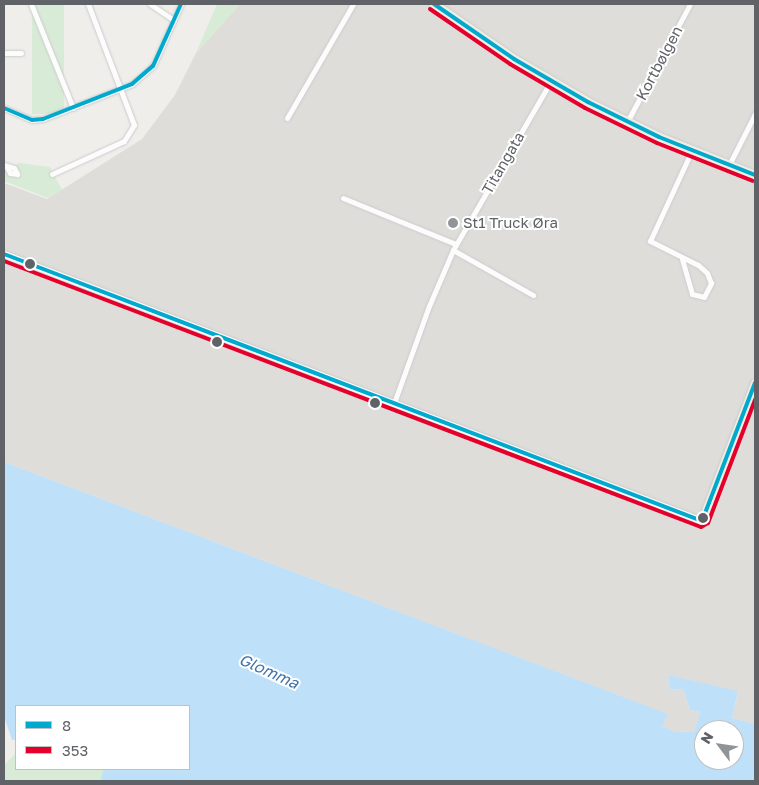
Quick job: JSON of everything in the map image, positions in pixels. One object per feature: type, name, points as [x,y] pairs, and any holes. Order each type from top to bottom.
[{"type":"highway","points":[[434,4],[551,81],[627,122],[755,175]]},
{"type":"highway","points":[[702,521],[755,383]]},
{"type":"street","points":[[31,4],[73,108]]},
{"type":"street","points":[[52,174],[124,141],[134,126],[122,89],[88,4]]},
{"type":"street","points":[[150,4],[174,20]]},
{"type":"street","points":[[4,108],[32,120],[43,119],[122,89],[145,75],[153,66],[181,4]]},
{"type":"street","points":[[287,118],[353,4]]},
{"type":"street","name":"Kortbølgen","points":[[627,122],[690,4]]},
{"type":"street","points":[[4,53],[21,54]]},
{"type":"street","name":"Titangata","points":[[394,403],[425,315],[453,250],[551,81]]},
{"type":"street","points":[[729,165],[755,114]]},
{"type":"street","points":[[682,258],[692,294],[704,297],[710,290],[711,279],[701,267],[682,258],[652,244],[650,240],[692,150]]},
{"type":"street","points":[[343,198],[456,244]]},
{"type":"street","points":[[453,250],[534,295]]},
{"type":"street","points":[[4,254],[702,521]]},
{"type":"shaded area","points":[[240,4],[755,4],[755,724],[732,718],[738,692],[668,675],[670,690],[683,689],[690,710],[700,712],[698,720],[694,720],[694,732],[673,731],[662,726],[667,714],[4,462],[4,183],[47,199],[142,139],[175,95],[196,53]]},
{"type":"green space","points":[[32,4],[64,4],[64,114],[32,114]]},
{"type":"green space","points":[[217,4],[240,4],[196,53]]},
{"type":"green space","points":[[19,163],[50,167],[62,190],[48,198],[4,181],[4,167],[11,177],[17,177],[19,169],[12,166]]},
{"type":"green space","points":[[15,754],[15,770],[143,770],[170,781],[4,781],[4,765]]},
{"type":"water","name":"Glomma","points":[[4,462],[668,714],[662,726],[673,731],[694,732],[694,770],[744,770],[744,721],[755,724],[755,781],[100,781],[104,770],[190,770],[190,705],[15,705],[15,740],[12,740],[4,716]]},
{"type":"water","points":[[668,675],[738,691],[732,718],[740,720],[698,720],[700,712],[690,710],[683,689],[670,690]]},
{"type":"transit line","name":"8","points":[[4,108],[32,120],[43,119],[132,84],[153,66],[181,4]]},
{"type":"transit line","name":"8","points":[[434,4],[514,59],[588,102],[659,137],[755,175]]},
{"type":"transit line","name":"353","points":[[430,9],[510,64],[585,108],[657,143],[753,181]]},
{"type":"transit line","name":"8","points":[[4,254],[702,521],[755,383]]},
{"type":"transit line","name":"353","points":[[4,261],[701,527],[708,523],[755,400]]},
{"type":"place","name":"St1 Truck Øra","points":[[453,223]]}]
